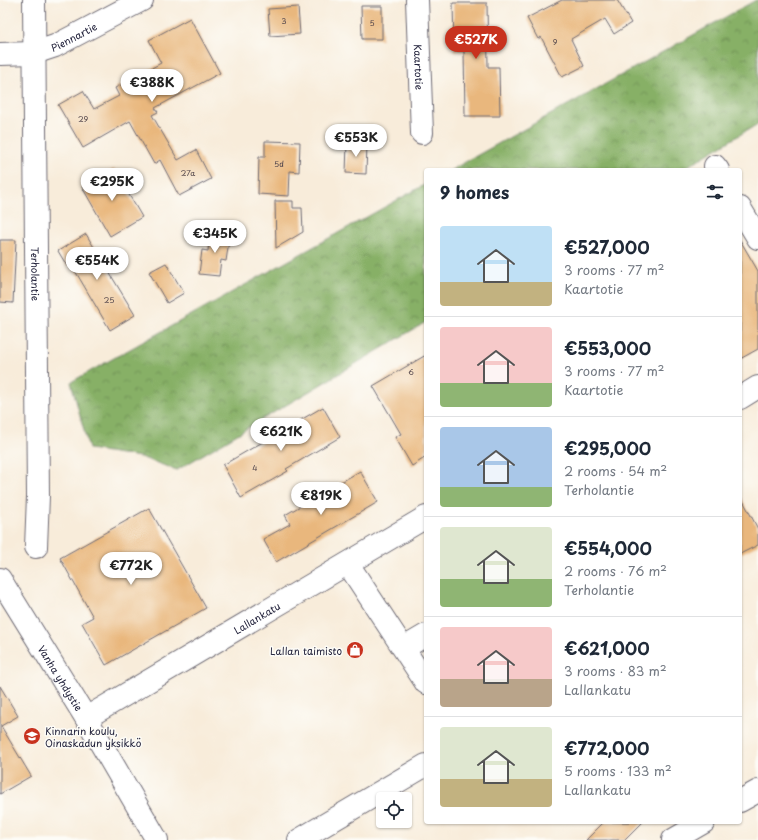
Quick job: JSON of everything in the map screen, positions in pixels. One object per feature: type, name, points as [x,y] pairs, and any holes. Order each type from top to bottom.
[{"type":"street","name":"Terholantie","points":[[34,0],[38,488],[36,547]]},
{"type":"street","name":"Piennartie","points":[[0,54],[34,53],[55,46],[142,0]]},
{"type":"street","name":"Kaartotie","points":[[417,0],[422,134]]},
{"type":"street","points":[[742,211],[758,238]]},
{"type":"street","points":[[742,397],[758,387]]},
{"type":"street","name":"Lallankatu","points":[[86,718],[424,518]]},
{"type":"street","points":[[348,564],[424,680]]},
{"type":"street","name":"Vanha yhdystie","points":[[0,579],[86,718],[157,840]]},
{"type":"street","points":[[404,648],[424,636]]},
{"type":"street","points":[[299,840],[424,766]]},
{"type":"street","points":[[742,800],[758,791]]},
{"type":"street","points":[[673,840],[701,824]]},
{"type":"green space","points":[[758,0],[758,124],[684,168],[455,168]]},
{"type":"green space","points":[[424,185],[424,323],[177,470],[140,457],[89,449],[71,382]]},
{"type":"building","points":[[562,0],[617,0],[631,23],[614,34],[605,19],[571,39],[584,66],[562,77],[541,37],[538,39],[527,18]]},
{"type":"building","points":[[453,3],[487,3],[488,67],[499,67],[500,116],[465,116],[464,51],[454,51]]},
{"type":"building","points":[[361,6],[382,6],[382,39],[362,39]]},
{"type":"building","points":[[298,7],[300,34],[270,36],[268,9]]},
{"type":"building","points":[[190,18],[220,73],[155,108],[158,112],[152,115],[178,160],[196,150],[211,179],[179,196],[160,160],[154,164],[130,121],[83,148],[58,105],[83,91],[94,109],[119,96],[115,88],[161,63],[149,40]]},
{"type":"building","points":[[265,141],[300,142],[299,172],[290,171],[289,196],[258,194],[259,157],[265,157]]},
{"type":"building","points":[[347,143],[367,144],[366,174],[346,173]]},
{"type":"building","points":[[114,169],[142,217],[110,236],[82,187]]},
{"type":"building","points":[[275,201],[293,201],[293,208],[302,208],[303,232],[276,248]]},
{"type":"building","points":[[210,232],[230,234],[226,261],[221,260],[219,276],[199,274],[202,250],[208,251]]},
{"type":"building","points":[[86,234],[135,315],[110,330],[71,264],[67,266],[58,251]]},
{"type":"building","points":[[0,240],[16,240],[13,303],[0,302]]},
{"type":"building","points":[[742,243],[758,271],[758,349],[742,358]]},
{"type":"building","points":[[166,263],[184,293],[167,303],[149,272]]},
{"type":"building","points":[[424,356],[424,458],[412,466],[395,437],[401,434],[373,386]]},
{"type":"building","points":[[323,407],[340,437],[286,469],[288,471],[241,498],[223,465]]},
{"type":"building","points":[[360,471],[378,502],[276,562],[263,539],[290,524],[285,515]]},
{"type":"building","points":[[742,499],[758,529],[758,545],[742,553]]},
{"type":"building","points":[[149,508],[206,608],[106,665],[82,623],[93,617],[60,558]]},
{"type":"building","points":[[0,686],[18,716],[1,726],[31,776],[0,794]]},
{"type":"building","points":[[602,824],[641,824],[625,840],[586,840]]},
{"type":"place","name":"Lallan taimisto","points":[[355,650]]},
{"type":"place","name":"Kinnarin koulu, Oinaskadun yksikkö","points":[[32,736]]}]
